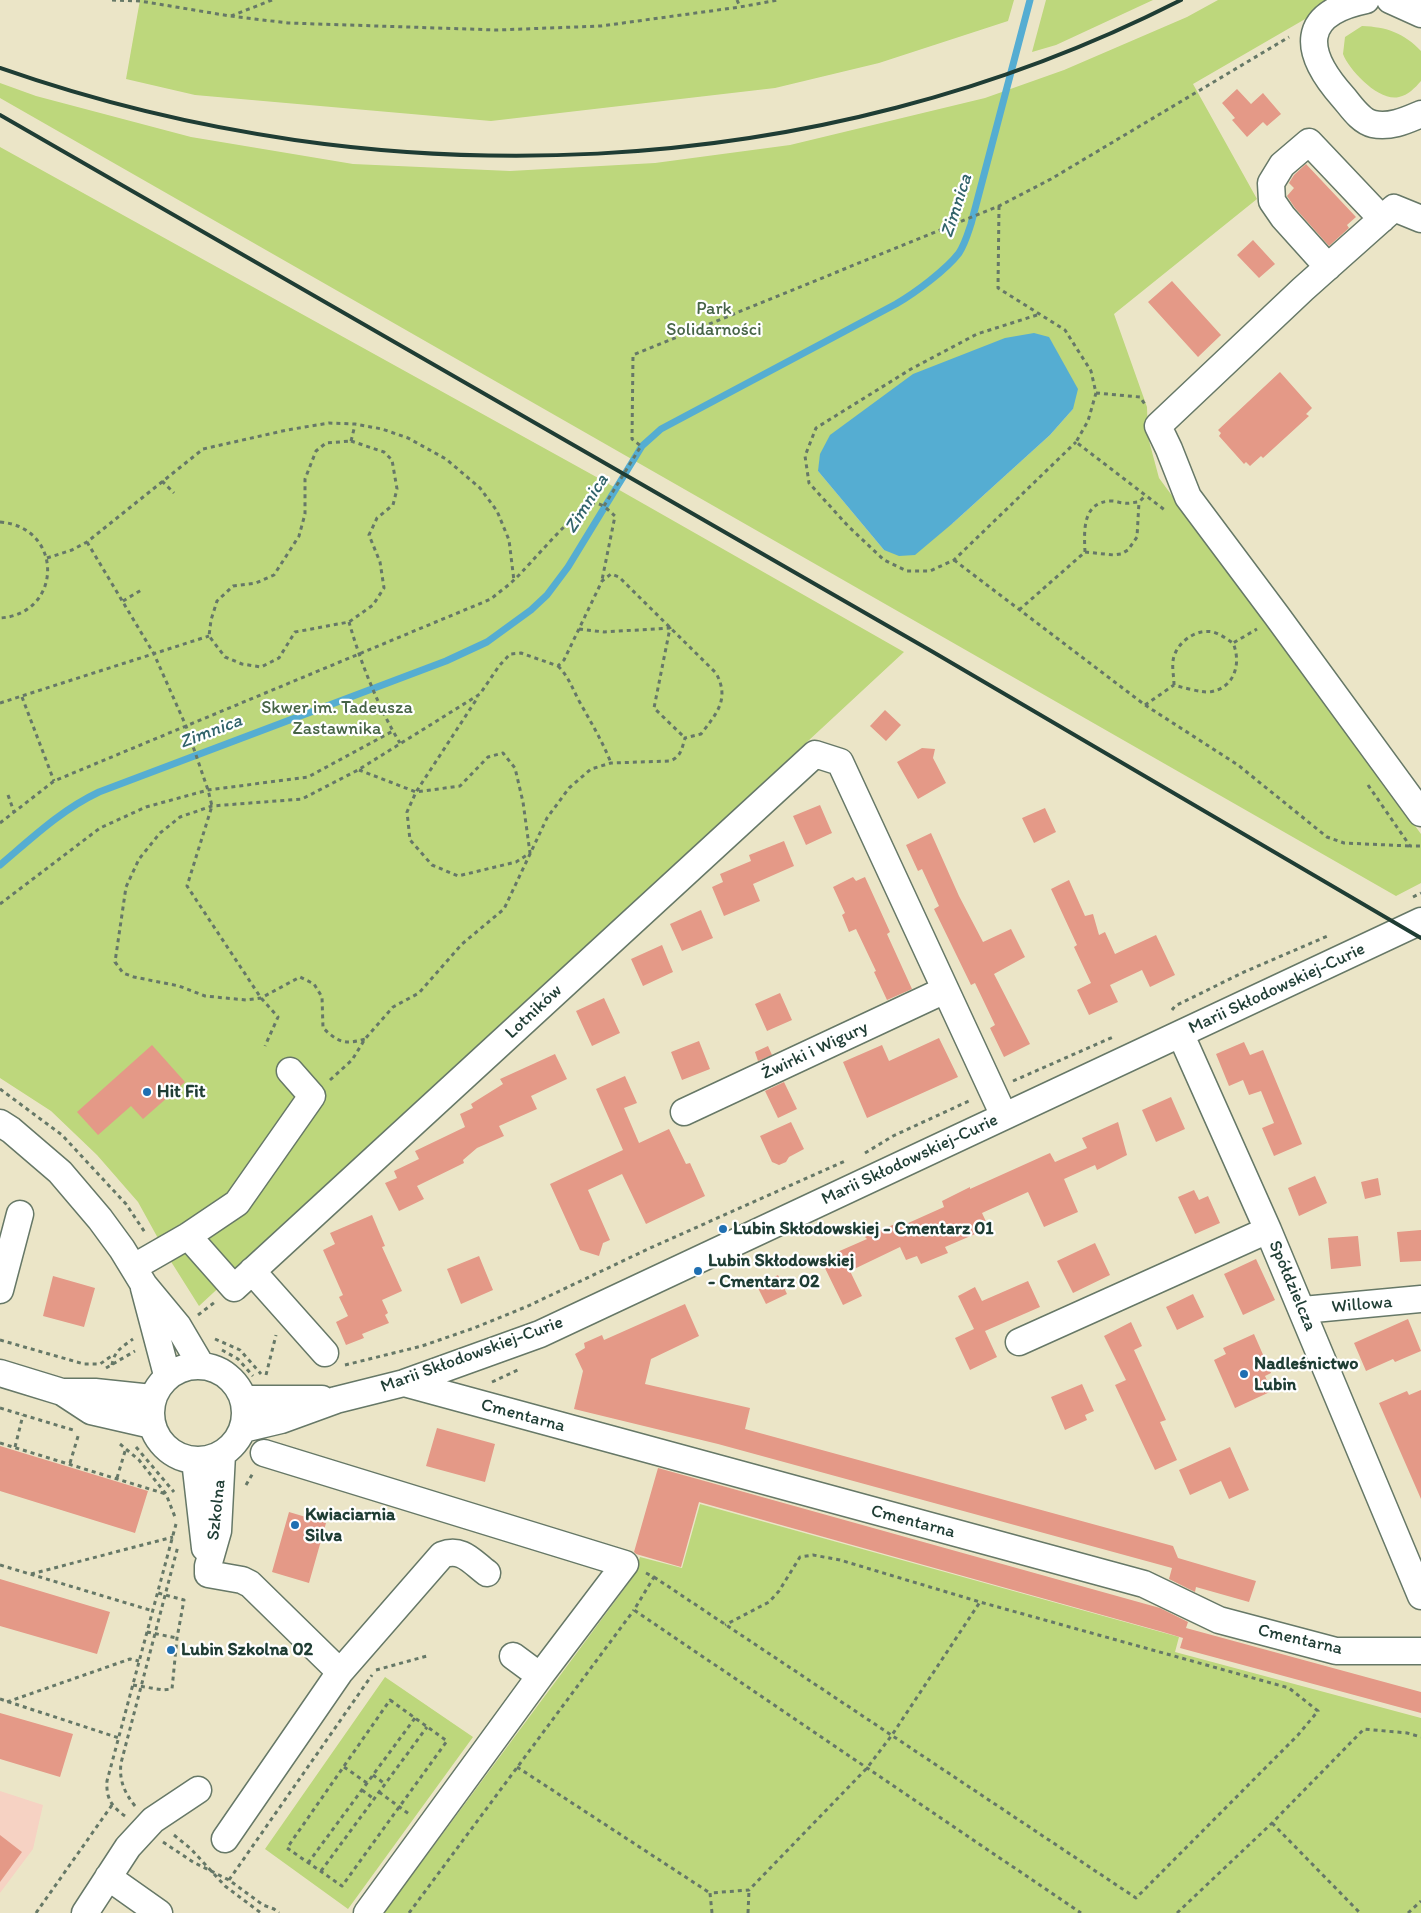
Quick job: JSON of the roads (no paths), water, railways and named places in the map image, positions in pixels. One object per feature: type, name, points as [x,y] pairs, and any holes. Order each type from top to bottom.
[{"type":"street","points":[[1366,0],[1345,4],[1322,18],[1316,28],[1312,44],[1317,60],[1328,81],[1361,118],[1372,124],[1386,126],[1406,121],[1421,114]]},
{"type":"street","points":[[1390,0],[1421,14]]},
{"type":"street","points":[[1328,267],[1283,217],[1272,201],[1271,183],[1282,165],[1308,142],[1382,219]]},
{"type":"street","points":[[1421,219],[1394,208],[1158,426],[1169,448],[1188,498],[1421,813]]},
{"type":"street","name":"Lotników","points":[[243,1279],[815,754],[840,762],[946,990]]},
{"type":"street","name":"Marii Skłodowskiej-Curie","points":[[243,1429],[280,1420],[336,1400],[404,1383],[540,1334],[1004,1116],[1174,1025],[1413,911]]},
{"type":"street","points":[[946,990],[1004,1116]]},
{"type":"street","name":"Żwirki i Wigury","points":[[684,1112],[946,990]]},
{"type":"street","name":"Spółdzielcza","points":[[1174,1025],[1268,1230],[1421,1596]]},
{"type":"street","points":[[139,1276],[188,1236],[237,1203],[312,1096],[290,1071]]},
{"type":"street","points":[[0,1123],[11,1130],[60,1172],[100,1219],[139,1276],[172,1318],[211,1357],[219,1370],[234,1382],[250,1390],[243,1429],[234,1443],[222,1454],[209,1459],[195,1460],[176,1455],[160,1443],[152,1425],[150,1411],[152,1398],[158,1386],[168,1376],[183,1367],[211,1357]]},
{"type":"street","points":[[0,1290],[20,1214]]},
{"type":"street","points":[[1019,1342],[1268,1230]]},
{"type":"street","points":[[188,1236],[243,1279],[283,1305],[333,1359]]},
{"type":"street","points":[[139,1276],[168,1376]]},
{"type":"street","name":"Willowa","points":[[1302,1310],[1421,1299]]},
{"type":"street","points":[[0,1373],[62,1392],[91,1411],[152,1425]]},
{"type":"street","name":"Cmentarna","points":[[404,1383],[1144,1584],[1219,1620],[1336,1651],[1421,1652]]},
{"type":"street","name":"Marii Skłodowskiej-Curie","points":[[250,1390],[336,1400]]},
{"type":"street","points":[[62,1392],[95,1392],[152,1398]]},
{"type":"street","points":[[264,1453],[625,1564],[540,1676],[368,1913]]},
{"type":"street","name":"Szkolna","points":[[208,1570],[218,1531],[222,1454]]},
{"type":"street","name":"Szkolna","points":[[195,1460],[208,1570]]},
{"type":"street","points":[[225,1839],[340,1672],[442,1555],[450,1552],[463,1555],[487,1573]]},
{"type":"street","points":[[208,1570],[250,1584],[340,1672]]},
{"type":"street","points":[[513,1656],[540,1676]]},
{"type":"street","points":[[90,1911],[108,1877],[128,1847],[148,1825],[198,1790]]},
{"type":"street","points":[[108,1877],[159,1913]]},
{"type":"water","points":[[1034,333],[1049,337],[1078,389],[1073,409],[1050,435],[915,555],[899,556],[884,550],[818,471],[820,454],[830,435],[913,374],[1005,338]]},
{"type":"waterway","name":"Zimnica","points":[[0,865],[59,816],[99,792],[446,661],[487,642],[531,610],[547,595],[568,567],[642,446],[661,429],[896,304],[921,288],[938,274],[959,253],[971,224],[1030,0]]},
{"type":"railway","points":[[0,68],[146,111],[295,140],[446,154],[598,154],[749,138],[897,108],[1042,62],[1181,0]]},
{"type":"railway","points":[[0,115],[933,652],[1421,938]]},
{"type":"place","name":"Hit Fit","points":[[147,1092]]},
{"type":"place","name":"Lubin Skłodowskiej - Cmentarz 01","points":[[723,1229]]},
{"type":"place","name":"Lubin Skłodowskiej - Cmentarz 02","points":[[698,1271]]},
{"type":"place","name":"Nadleśnictwo Lubin","points":[[1244,1374]]},
{"type":"place","name":"Kwiaciarnia Silva","points":[[295,1525]]},
{"type":"place","name":"Lubin Szkolna 02","points":[[171,1650]]},
{"type":"park label","name":"Park Solidarności","points":[[714,319]]},
{"type":"park label","name":"Skwer im. Tadeusza Zastawnika","points":[[337,718]]}]
